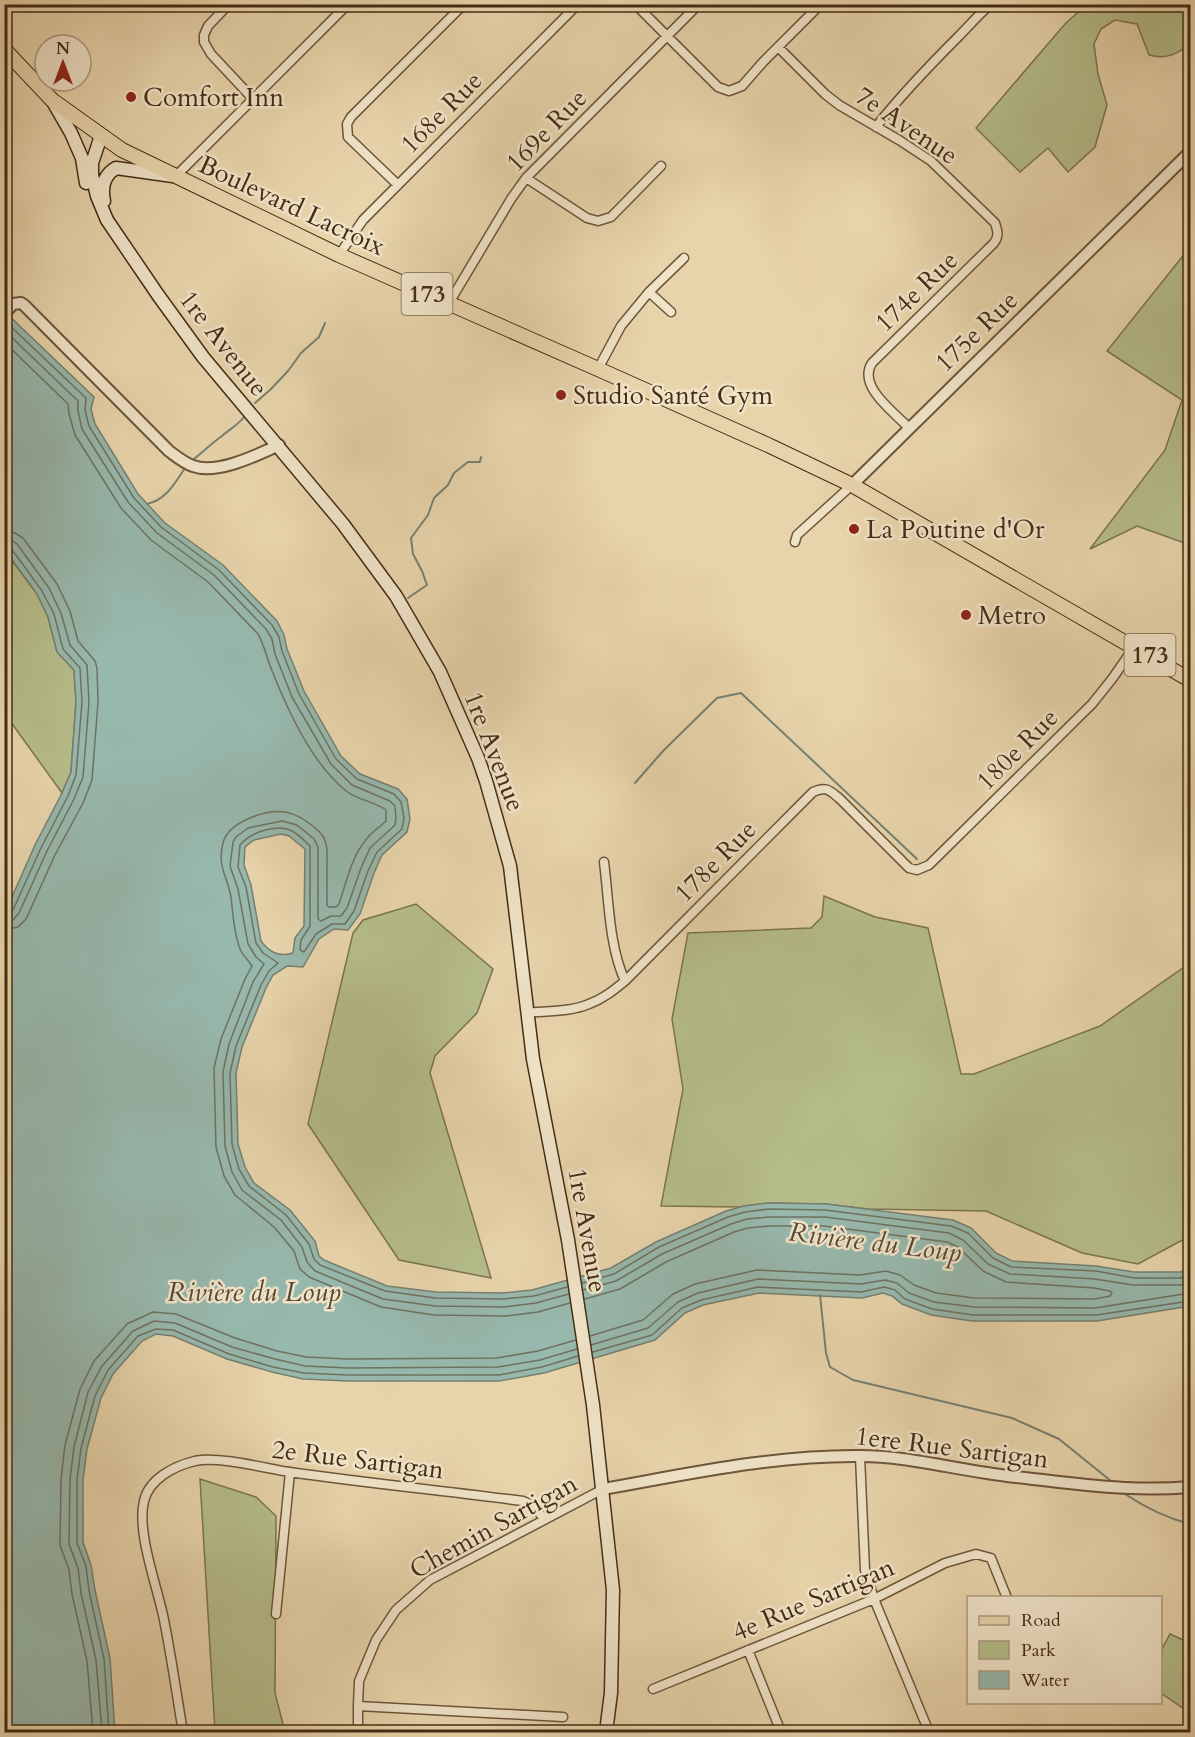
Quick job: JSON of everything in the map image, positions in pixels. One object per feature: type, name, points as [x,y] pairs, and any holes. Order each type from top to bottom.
[{"type":"main road","name":"Boulevard Lacroix","points":[[4,50],[51,100],[123,150],[339,255],[852,484],[1191,680]]},
{"type":"main road","points":[[51,100],[71,133],[82,158],[86,182],[94,204],[107,220]]},
{"type":"main road","name":"1re Avenue","points":[[101,136],[92,163],[92,176],[107,220],[203,357],[344,524],[396,596],[440,672],[486,781],[510,866],[533,1059],[568,1240],[593,1405],[613,1590],[611,1693],[606,1732]]},
{"type":"main road","points":[[107,220],[102,196],[104,179],[108,173],[116,168],[176,176]]},
{"type":"street","points":[[230,4],[208,26],[204,42],[210,54],[254,100]]},
{"type":"street","points":[[176,176],[348,4]]},
{"type":"street","points":[[398,185],[348,136],[347,124],[351,117],[464,4]]},
{"type":"street","name":"168e Rue","points":[[339,255],[363,220],[578,4]]},
{"type":"street","points":[[635,4],[718,87],[729,91],[742,86],[821,4]]},
{"type":"street","name":"169e Rue","points":[[448,303],[526,178],[699,4]]},
{"type":"street","points":[[876,127],[933,60],[991,4]]},
{"type":"street","name":"7e Avenue","points":[[779,48],[838,105],[899,140],[941,169],[995,223],[999,237],[994,243]]},
{"type":"street","name":"175e Rue","points":[[795,542],[797,535],[1191,152]]},
{"type":"street","points":[[526,178],[587,218],[598,220],[611,217],[661,166]]},
{"type":"street","name":"174e Rue","points":[[909,428],[871,388],[867,378],[868,370],[872,363],[994,243]]},
{"type":"street","points":[[598,369],[621,326],[649,292],[684,258]]},
{"type":"street","points":[[649,292],[671,312]]},
{"type":"street","points":[[4,314],[13,304],[21,303],[170,452],[182,461],[195,467],[229,465],[279,445]]},
{"type":"street","name":"180e Rue","points":[[917,870],[929,865],[1092,704],[1135,646]]},
{"type":"street","name":"178e Rue","points":[[527,1013],[588,1005],[608,994],[625,981],[813,792],[821,789],[829,790],[903,863],[917,870]]},
{"type":"street","points":[[604,862],[615,950],[618,966],[625,981]]},
{"type":"street","points":[[860,1456],[865,1570],[874,1599],[929,1732]]},
{"type":"street","name":"1ere Rue Sartigan","points":[[603,1489],[754,1463],[806,1457],[860,1456],[904,1459],[987,1473],[1103,1487],[1160,1490],[1191,1487]]},
{"type":"street","name":"2e Rue Sartigan","points":[[183,1732],[165,1623],[143,1533],[141,1514],[144,1498],[150,1487],[163,1475],[196,1461],[216,1460],[290,1472],[523,1501],[534,1506],[544,1519]]},
{"type":"street","points":[[276,1614],[290,1472]]},
{"type":"street","name":"Chemin Sartigan","points":[[358,1732],[359,1681],[376,1640],[396,1610],[430,1580],[603,1489]]},
{"type":"street","name":"4e Rue Sartigan","points":[[653,1689],[874,1599],[945,1563],[976,1554],[991,1558],[1006,1596]]},
{"type":"street","points":[[748,1650],[781,1732]]},
{"type":"street","points":[[358,1706],[563,1717]]},
{"type":"green space","points":[[1087,4],[1190,5],[1190,44],[1171,55],[1161,57],[1149,55],[1137,24],[1115,20],[1101,29],[1094,44],[1098,74],[1107,105],[1095,147],[1068,172],[1048,148],[1020,172],[976,128],[1065,24]]},
{"type":"green space","points":[[1190,247],[1190,545],[1137,526],[1090,549],[1165,450],[1182,400],[1107,351]]},
{"type":"green space","points":[[4,550],[37,594],[48,617],[57,652],[74,670],[76,702],[71,772],[62,793],[5,714]]},
{"type":"green space","points":[[824,896],[875,917],[928,928],[961,1074],[974,1074],[1100,1026],[1190,963],[1190,1236],[1138,1264],[1082,1253],[986,1211],[868,1209],[826,1204],[768,1203],[739,1207],[661,1206],[683,1089],[672,1019],[688,933],[811,928],[822,917]]},
{"type":"green space","points":[[416,904],[493,969],[477,1013],[435,1056],[430,1073],[491,1278],[399,1260],[308,1124],[353,933],[363,920]]},
{"type":"green space","points":[[200,1479],[256,1497],[276,1516],[275,1693],[285,1732],[215,1732]]},
{"type":"green space","points":[[1170,1634],[1190,1643],[1190,1713],[1162,1694],[1162,1649]]},
{"type":"water","name":"Rivière du Loup","points":[[4,311],[94,397],[91,409],[95,424],[138,494],[165,523],[223,565],[277,621],[304,691],[341,756],[360,774],[398,789],[407,799],[410,819],[407,832],[382,855],[360,914],[348,930],[334,929],[319,939],[303,967],[287,966],[273,975],[242,1047],[236,1073],[238,1144],[245,1167],[254,1183],[290,1210],[315,1241],[319,1256],[324,1260],[387,1286],[436,1292],[502,1293],[532,1290],[611,1268],[656,1242],[726,1211],[768,1203],[826,1204],[953,1220],[971,1228],[996,1253],[1012,1261],[1096,1266],[1134,1272],[1181,1272],[1190,1266],[1190,1306],[1097,1321],[972,1321],[931,1315],[902,1304],[892,1296],[883,1293],[862,1298],[759,1293],[703,1305],[685,1313],[655,1340],[544,1373],[499,1381],[303,1379],[227,1359],[173,1336],[156,1334],[142,1341],[113,1374],[101,1398],[87,1449],[83,1480],[83,1542],[91,1565],[110,1658],[115,1732],[5,1732],[5,913],[71,772],[76,702],[74,670],[57,652],[48,617],[37,594],[5,550]],"holes":[[[281,834],[289,836],[305,849],[304,926],[295,938],[293,953],[279,954],[271,951],[261,941],[251,885],[244,865],[245,847],[254,840]]]},
{"type":"waterway","points":[[255,403],[319,337],[325,323]]},
{"type":"waterway","points":[[194,459],[245,416]]},
{"type":"waterway","points":[[408,598],[427,585],[413,554],[411,538],[428,515],[434,498],[448,485],[454,473],[468,462],[480,462],[481,457]]},
{"type":"waterway","points":[[147,504],[165,495],[185,468]]},
{"type":"waterway","points":[[635,783],[663,751],[717,698],[741,693],[917,859]]},
{"type":"waterway","points":[[820,1295],[826,1353],[830,1367],[853,1380],[1012,1418],[1059,1439],[1111,1481]]},
{"type":"waterway","points":[[1125,1494],[1156,1512],[1190,1524]]},
{"type":"place","name":"Comfort Inn","points":[[131,97]]},
{"type":"place","name":"Studio Santé Gym","points":[[561,395]]},
{"type":"place","name":"La Poutine d'Or","points":[[854,529]]},
{"type":"place","name":"Metro","points":[[966,615]]}]
